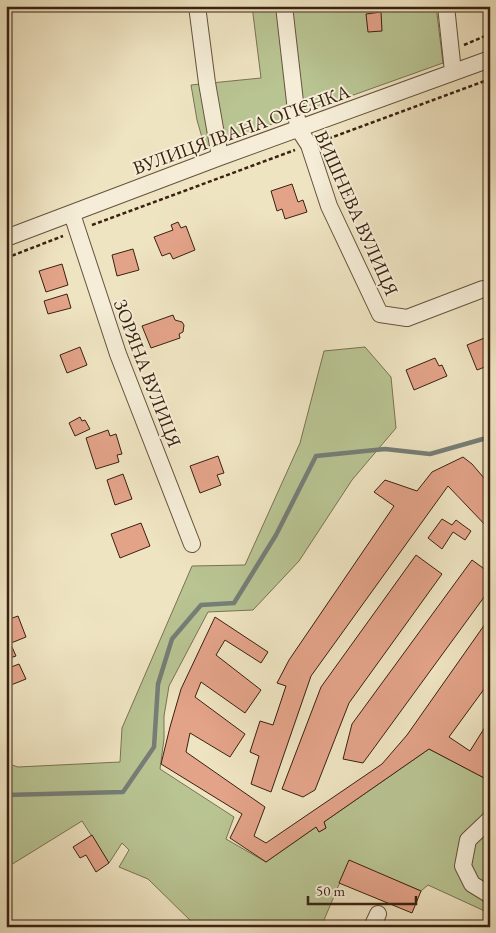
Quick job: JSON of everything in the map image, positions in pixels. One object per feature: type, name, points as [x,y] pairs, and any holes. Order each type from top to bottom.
[{"type":"street","points":[[197,6],[207,83],[220,157]]},
{"type":"street","points":[[284,6],[298,128]]},
{"type":"street","points":[[446,6],[453,72]]},
{"type":"street","name":"ВУЛИЦЯ ІВАНА ОГІЄНКА","points":[[6,238],[298,128],[490,59]]},
{"type":"street","name":"ВИШНЕВА ВУЛИЦЯ","points":[[298,128],[309,145],[329,206],[380,314],[407,318],[483,289]]},
{"type":"street","name":"ЗОРЯНА ВУЛИЦЯ","points":[[72,214],[118,354],[192,544]]},
{"type":"street","points":[[490,819],[468,840],[463,866],[472,884],[490,896]]},
{"type":"path","points":[[451,50],[490,34]]},
{"type":"path","points":[[6,258],[490,79]]},
{"type":"green space","points":[[252,6],[436,6],[443,63],[205,148],[197,120],[191,85],[261,78]]},
{"type":"green space","points":[[365,347],[391,377],[396,428],[352,480],[299,561],[253,610],[208,612],[169,686],[164,716],[164,739],[160,769],[234,817],[226,839],[266,862],[316,827],[319,832],[326,828],[324,822],[429,749],[490,781],[490,927],[483,927],[489,913],[428,885],[421,891],[349,861],[321,927],[197,927],[148,879],[119,867],[129,850],[122,843],[109,863],[82,821],[6,868],[6,763],[18,767],[120,762],[122,728],[192,566],[245,565],[300,443],[324,351]]},
{"type":"building","points":[[381,12],[382,31],[368,32],[366,14]]},
{"type":"building","points":[[292,184],[298,202],[303,200],[307,212],[285,219],[282,209],[277,211],[271,191]]},
{"type":"building","points":[[178,222],[181,228],[186,226],[195,250],[173,259],[170,253],[162,256],[154,237],[173,230],[171,225]]},
{"type":"building","points":[[133,249],[139,270],[117,276],[112,255]]},
{"type":"building","points":[[62,264],[68,285],[46,292],[39,271]]},
{"type":"building","points":[[67,294],[71,308],[48,314],[44,301]]},
{"type":"building","points":[[173,315],[175,320],[182,322],[184,325],[183,332],[179,334],[180,338],[151,348],[142,326]]},
{"type":"building","points":[[487,337],[490,345],[490,365],[477,370],[467,345]]},
{"type":"building","points":[[80,347],[87,365],[67,373],[60,355]]},
{"type":"building","points":[[435,358],[439,366],[442,365],[447,376],[414,390],[406,370]]},
{"type":"building","points":[[80,417],[82,421],[85,420],[90,429],[75,436],[69,423]]},
{"type":"building","points":[[108,430],[110,436],[116,434],[122,454],[117,455],[119,462],[96,469],[86,438]]},
{"type":"building","points":[[218,456],[224,473],[217,475],[221,485],[200,493],[190,466]]},
{"type":"building","points":[[463,457],[472,464],[490,485],[490,530],[448,486],[311,676],[271,792],[251,784],[259,756],[250,752],[260,721],[273,725],[286,686],[277,683],[289,660],[394,506],[374,492],[385,480],[417,491],[432,472]]},
{"type":"building","points":[[123,474],[132,499],[115,505],[107,480]]},
{"type":"building","points":[[442,519],[452,525],[456,520],[471,531],[465,540],[453,532],[442,549],[428,538]]},
{"type":"building","points":[[141,523],[150,546],[120,558],[111,534]]},
{"type":"building","points":[[416,555],[442,574],[349,703],[315,790],[303,797],[282,789],[321,687]]},
{"type":"building","points":[[472,560],[490,573],[490,589],[363,763],[343,759],[352,724]]},
{"type":"building","points":[[18,616],[26,637],[6,645],[6,617],[7,620]]},
{"type":"building","points":[[215,617],[268,652],[261,663],[225,640],[216,655],[261,690],[245,713],[201,682],[195,697],[245,734],[230,757],[190,733],[186,752],[265,807],[254,836],[266,843],[382,764],[407,735],[490,617],[490,681],[449,737],[470,751],[490,719],[490,781],[429,749],[324,822],[326,828],[319,832],[316,827],[266,862],[230,838],[242,814],[161,764],[181,689]]},
{"type":"building","points":[[12,647],[16,656],[10,658],[12,662],[6,664],[6,650]]},
{"type":"building","points":[[19,664],[26,679],[6,687],[6,669]]},
{"type":"building","points":[[92,835],[109,863],[96,872],[86,855],[80,858],[73,847]]},
{"type":"building","points":[[349,860],[421,891],[412,913],[339,883]]},
{"type":"waterway","points":[[6,795],[123,792],[154,747],[158,684],[172,639],[201,605],[234,603],[276,535],[316,456],[385,449],[430,454],[490,437]]}]
